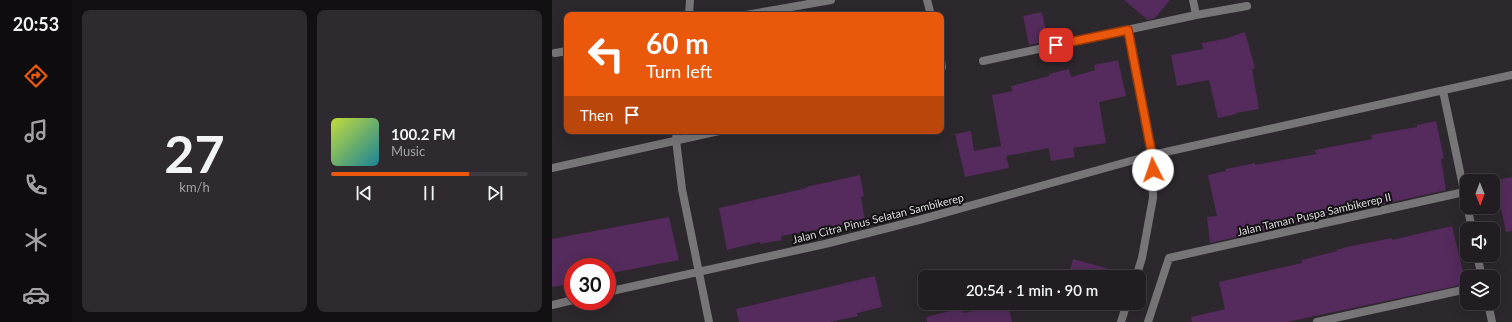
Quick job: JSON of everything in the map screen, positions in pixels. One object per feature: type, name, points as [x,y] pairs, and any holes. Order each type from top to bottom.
[{"type":"street","points":[[689,12],[690,0]]},
{"type":"street","points":[[763,12],[831,0]]},
{"type":"street","points":[[928,0],[930,12]]},
{"type":"street","points":[[1193,0],[1196,15]]},
{"type":"street","points":[[984,61],[1196,15],[1247,6]]},
{"type":"street","points":[[1128,30],[1152,155],[1153,198],[1142,258],[1138,270]]},
{"type":"street","points":[[555,53],[564,52]]},
{"type":"street","name":"Jalan Citra Pinus Selatan Sambikerep","points":[[616,290],[861,235],[1152,155],[1512,75]]},
{"type":"street","points":[[1443,91],[1460,174]]},
{"type":"street","points":[[677,134],[676,140],[682,189],[709,322]]},
{"type":"street","points":[[552,168],[704,134]]},
{"type":"street","name":"Jalan Taman Puspa Sambikerep II","points":[[1148,322],[1169,258],[1460,193]]},
{"type":"street","points":[[1317,322],[1460,291]]},
{"type":"street","points":[[552,305],[564,302]]},
{"type":"street","points":[[1121,322],[1125,310]]},
{"type":"street","points":[[1489,310],[1492,322]]},
{"type":"building","points":[[1124,0],[1170,0],[1155,18],[1148,20]]},
{"type":"building","points":[[1042,12],[1048,41],[1029,45],[1023,16]]},
{"type":"building","points":[[1245,32],[1255,68],[1252,69],[1259,109],[1218,118],[1209,80],[1177,86],[1171,55],[1203,49],[1202,43],[1224,39]]},
{"type":"building","points":[[1118,60],[1126,96],[1099,102],[1106,143],[1073,148],[1075,157],[1051,161],[1049,148],[1006,156],[1009,168],[965,177],[955,134],[971,131],[974,151],[1001,146],[992,95],[1012,91],[1011,86],[1049,76],[1049,74],[1069,69],[1071,77],[1095,70],[1094,65]]},
{"type":"building","points":[[1436,121],[1444,158],[1441,159],[1446,190],[1210,243],[1207,217],[1217,216],[1208,175],[1226,171],[1226,169],[1255,163],[1255,165],[1316,154],[1315,150],[1372,139],[1371,135],[1417,127],[1417,125]]},
{"type":"building","points":[[860,175],[864,196],[861,197],[865,221],[781,236],[782,240],[760,244],[760,242],[727,250],[719,208]]},
{"type":"building","points":[[1512,177],[1512,231],[1506,232],[1500,204],[1500,180]]},
{"type":"building","points":[[669,217],[679,260],[616,272],[616,258],[564,258],[564,285],[552,287],[552,239]]},
{"type":"building","points":[[1452,226],[1463,270],[1460,270],[1460,285],[1287,322],[1192,322],[1191,317],[1225,309],[1219,282],[1302,263],[1302,260],[1351,246],[1392,238],[1392,240]]},
{"type":"building","points":[[1073,259],[1114,270],[1070,270]]},
{"type":"building","points":[[875,276],[882,307],[857,313],[858,316],[830,322],[739,322],[736,309]]},
{"type":"building","points":[[954,310],[962,310],[963,313],[978,310],[1009,310],[1012,322],[927,322],[926,317]]},
{"type":"route","points":[[1056,45],[1128,30],[1152,155],[1153,170]]}]
